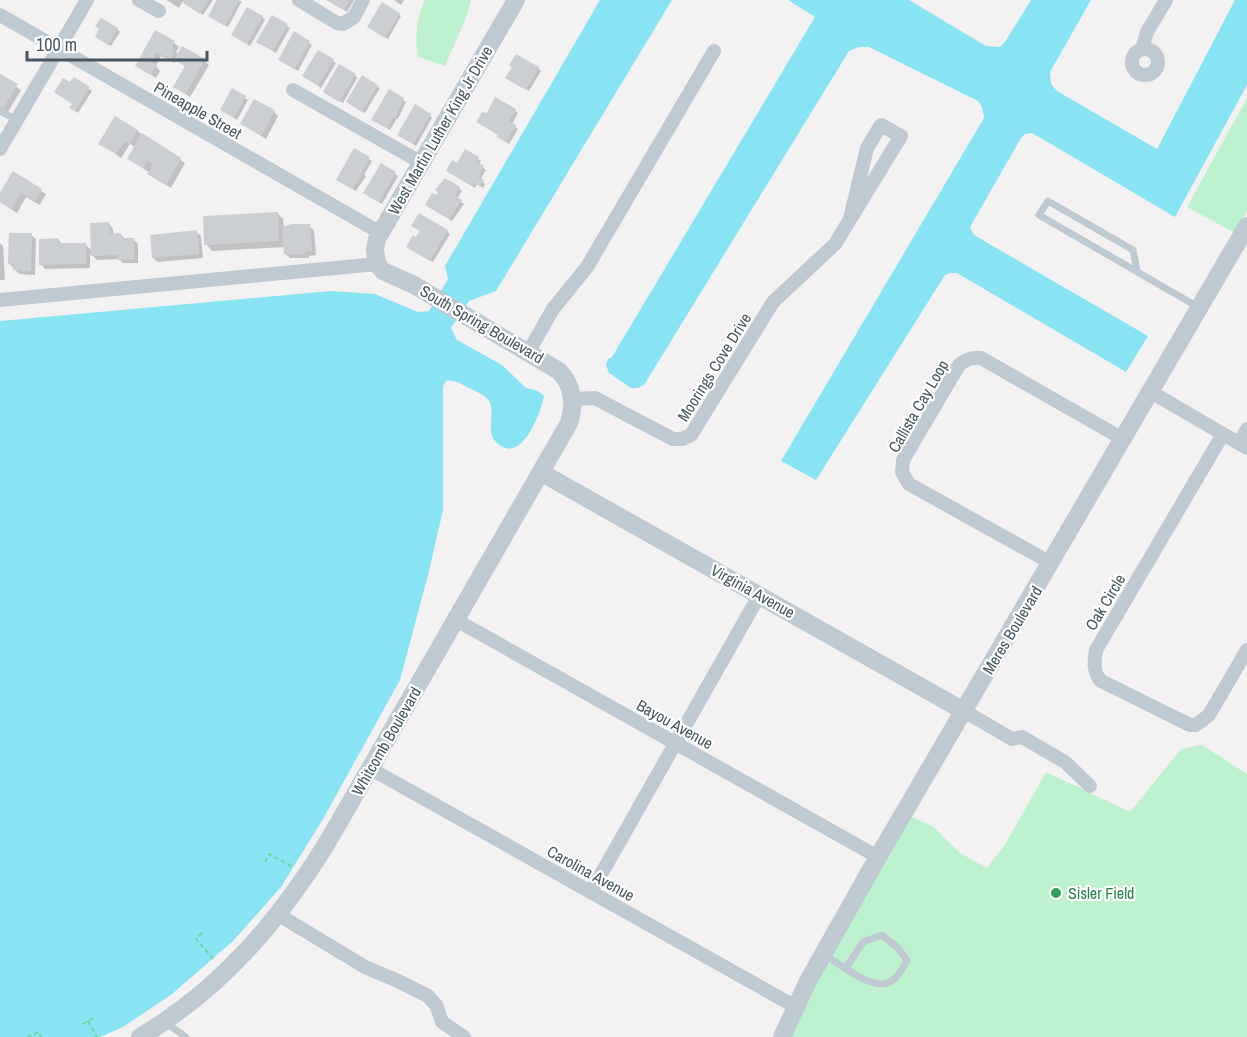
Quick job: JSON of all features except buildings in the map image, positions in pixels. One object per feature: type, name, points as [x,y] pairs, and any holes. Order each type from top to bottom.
[{"type":"street","points":[[0,149],[87,0]]},
{"type":"street","points":[[139,0],[159,11]]},
{"type":"street","points":[[299,0],[343,24],[354,17],[363,0]]},
{"type":"street","name":"West Martin Luther King Jr Drive","points":[[377,264],[375,244],[516,0]]},
{"type":"street","points":[[1143,49],[1147,32],[1166,0]]},
{"type":"street","name":"Pineapple Street","points":[[0,15],[381,233]]},
{"type":"street","points":[[528,351],[553,309],[587,267],[714,51]]},
{"type":"street","points":[[293,90],[422,163]]},
{"type":"street","name":"Moorings Cove Drive","points":[[572,399],[595,398],[673,439],[682,439],[691,435],[773,303],[835,244],[901,136],[881,125],[867,148],[850,219]]},
{"type":"street","name":"Meres Boulevard","points":[[782,1037],[823,954],[878,857],[1247,226]]},
{"type":"street","points":[[0,300],[377,264]]},
{"type":"street","name":"South Spring Boulevard","points":[[377,264],[388,274],[407,281],[559,370],[569,385],[572,399]]},
{"type":"street","name":"Callista Cay Loop","points":[[1051,563],[909,484],[902,472],[903,460],[959,365],[974,357],[981,358],[1123,439]]},
{"type":"street","points":[[1151,392],[1243,446],[1247,429]]},
{"type":"street","name":"Whitcomb Boulevard","points":[[140,1037],[164,1021],[235,963],[279,915],[318,857],[542,473],[569,423],[572,399]]},
{"type":"street","name":"Oak Circle","points":[[1223,434],[1096,650],[1094,668],[1096,676],[1101,681],[1190,725],[1196,725],[1209,715],[1246,654]]},
{"type":"street","name":"Virginia Avenue","points":[[542,473],[964,711]]},
{"type":"street","points":[[591,892],[760,594]]},
{"type":"street","name":"Bayou Avenue","points":[[456,620],[878,857]]},
{"type":"street","points":[[964,711],[1012,739],[1022,737],[1065,762],[1090,786]]},
{"type":"street","name":"Carolina Avenue","points":[[370,769],[796,1007]]},
{"type":"street","points":[[279,915],[365,967],[428,996],[436,1005],[442,1022],[464,1037]]},
{"type":"lane","points":[[0,111],[17,120]]},
{"type":"lane","points":[[1137,271],[1132,250],[1048,201],[1039,215],[1200,308]]},
{"type":"lane","points":[[823,954],[846,968],[873,984],[892,982],[907,960],[897,947],[882,935],[863,942],[846,968]]},
{"type":"lane","points":[[164,1021],[186,1037]]},
{"type":"path","points":[[265,862],[269,854],[301,871]]},
{"type":"path","points":[[202,933],[196,939],[217,963]]},
{"type":"path","points":[[83,1024],[93,1018]]},
{"type":"path","points":[[88,1021],[97,1037]]},
{"type":"path","points":[[27,1037],[39,1032],[41,1037]]},
{"type":"green space","points":[[425,0],[471,0],[466,18],[445,66],[418,57],[417,28]]},
{"type":"green space","points":[[1247,98],[1247,211],[1235,233],[1187,207]]},
{"type":"green space","points":[[1202,745],[1247,774],[1247,1037],[790,1037],[814,984],[910,816],[932,826],[960,853],[987,868],[1006,843],[1046,772],[1130,812],[1181,749]]},
{"type":"water","points":[[600,0],[672,0],[496,291],[469,301],[451,328],[457,340],[502,365],[526,388],[538,391],[544,396],[539,414],[522,443],[514,448],[506,448],[493,439],[491,408],[486,398],[455,381],[446,381],[443,386],[443,510],[400,680],[323,819],[281,887],[233,941],[172,994],[123,1027],[100,1037],[0,1037],[0,321],[331,291],[375,294],[418,312],[429,311],[448,279],[445,266]]},
{"type":"water","points":[[788,0],[909,0],[986,46],[1000,47],[1031,0],[1091,0],[1050,72],[1051,84],[1057,91],[1157,149],[1235,0],[1247,0],[1247,85],[1175,217],[1032,133],[1025,134],[1021,138],[970,227],[974,235],[1148,336],[1126,372],[957,273],[950,273],[945,275],[816,480],[781,461],[984,118],[978,101],[869,47],[863,47],[849,51],[644,385],[631,388],[609,373],[606,365],[608,359],[612,357],[815,17]]},
{"type":"place","name":"Sisler Field","points":[[1056,893]]}]
